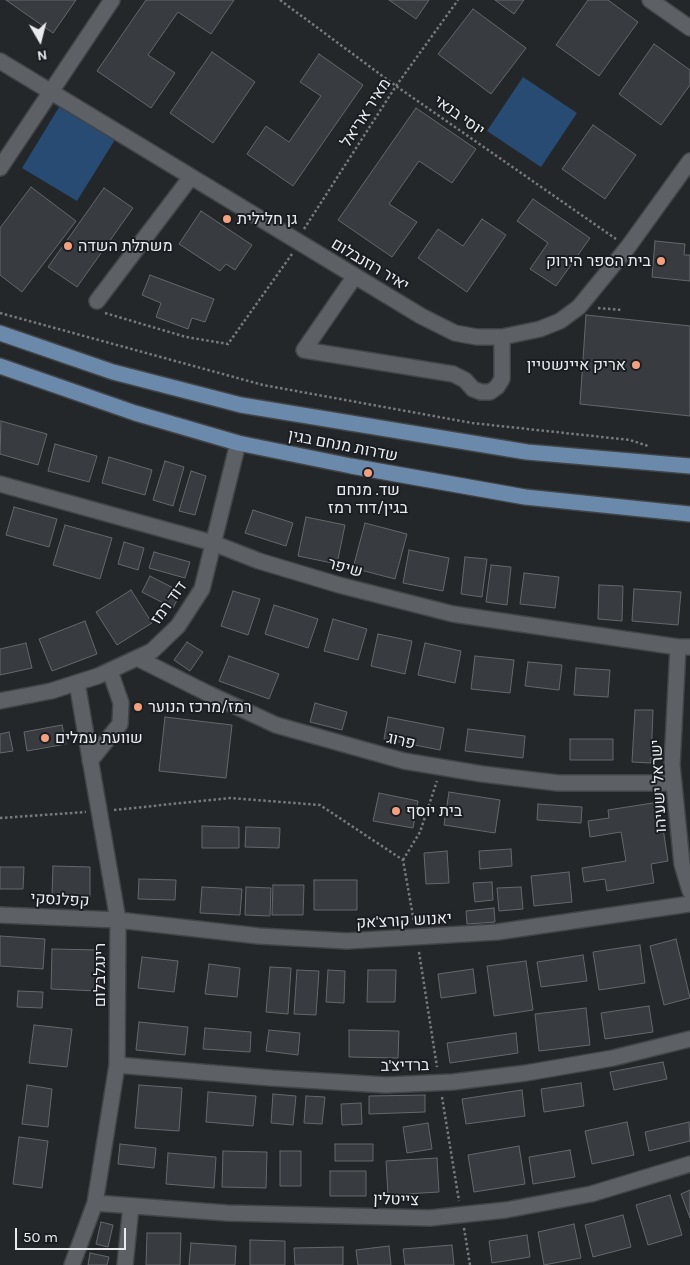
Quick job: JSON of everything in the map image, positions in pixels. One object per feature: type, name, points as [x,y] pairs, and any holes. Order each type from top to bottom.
[{"type":"main road","name":"שדרות מנחם בגין","points":[[0,334],[113,372],[241,405],[527,452],[690,466]]},
{"type":"main road","name":"שדרות מנחם בגין","points":[[0,366],[135,413],[238,443],[352,466],[525,497],[690,514]]},
{"type":"street","points":[[0,168],[112,0]]},
{"type":"street","points":[[650,0],[690,28]]},
{"type":"street","name":"יאיר רוזנבלום","points":[[0,61],[294,241],[421,316],[455,333],[477,337],[502,337],[540,329],[560,321],[579,307],[628,247],[690,162]]},
{"type":"street","points":[[98,306],[191,177]]},
{"type":"street","points":[[355,276],[304,350],[453,374],[465,380],[474,389],[481,392],[490,392],[497,387],[502,379],[502,337]]},
{"type":"street","name":"דוד רמז","points":[[0,701],[77,683],[110,671],[152,651],[178,626],[202,589],[238,443]]},
{"type":"street","name":"שיפר","points":[[0,484],[213,543],[259,561],[339,585],[453,614],[684,647]]},
{"type":"street","name":"ישראל ישעיהו","points":[[684,647],[672,765],[682,864],[690,891]]},
{"type":"street","name":"פרוג","points":[[137,658],[207,693],[276,724],[404,761],[442,768],[558,783],[674,783]]},
{"type":"street","points":[[90,761],[120,724],[121,703],[110,671]]},
{"type":"street","name":"רינגלבלום","points":[[72,1265],[95,1203],[117,1065],[118,920],[77,683]]},
{"type":"street","name":"יאנוש קורצ'אק","points":[[118,920],[259,936],[347,941],[497,932],[690,904]]},
{"type":"street","name":"קפלנסקי","points":[[0,915],[118,920]]},
{"type":"street","name":"ברדיצ'ב","points":[[117,1065],[272,1078],[377,1084],[453,1082],[526,1073],[613,1058],[690,1039]]},
{"type":"street","name":"צייטלין","points":[[95,1203],[227,1213],[430,1218],[506,1210],[591,1194],[690,1164]]},
{"type":"street","points":[[125,1265],[131,1206]]},
{"type":"path","name":"יוסי בנאי","points":[[280,0],[396,86],[628,247]]},
{"type":"path","name":"מאיר אריאל","points":[[98,306],[186,336],[228,344],[396,86],[458,0]]},
{"type":"path","points":[[579,307],[622,310]]},
{"type":"path","points":[[0,313],[263,385],[472,423],[630,440],[656,449]]},
{"type":"path","points":[[403,860],[420,832],[442,768]]},
{"type":"path","points":[[0,818],[99,812]]},
{"type":"shaded area","points":[[523,77],[577,113],[541,167],[487,131]]},
{"type":"shaded area","points":[[61,104],[116,138],[77,201],[22,168]]},
{"type":"building","points":[[6,0],[76,0],[53,33]]},
{"type":"building","points":[[146,0],[234,0],[211,34],[178,12],[148,55],[175,73],[151,108],[97,71]]},
{"type":"building","points":[[389,0],[429,0],[416,19]]},
{"type":"building","points":[[495,0],[524,0],[514,14]]},
{"type":"building","points":[[588,0],[608,0],[638,22],[599,76],[556,45]]},
{"type":"building","points":[[473,9],[526,48],[491,94],[438,54]]},
{"type":"building","points":[[654,44],[690,70],[690,85],[661,125],[619,94]]},
{"type":"building","points":[[212,52],[255,82],[213,143],[170,113]]},
{"type":"building","points":[[319,54],[363,85],[293,186],[247,154],[266,126],[289,142],[321,96],[300,82]]},
{"type":"building","points":[[416,108],[476,149],[452,183],[419,161],[389,204],[417,222],[392,257],[338,220]]},
{"type":"building","points":[[593,125],[636,155],[605,199],[562,169]]},
{"type":"building","points":[[31,187],[76,221],[22,292],[0,275],[0,228]]},
{"type":"building","points":[[104,188],[133,208],[77,287],[48,267]]},
{"type":"building","points":[[533,199],[590,238],[556,286],[530,269],[548,243],[517,221]]},
{"type":"building","points":[[201,211],[252,245],[235,270],[226,264],[220,271],[179,244]]},
{"type":"building","points":[[482,219],[506,235],[467,292],[418,258],[438,229],[463,246]]},
{"type":"building","points":[[655,241],[685,244],[684,255],[690,255],[690,281],[652,277]]},
{"type":"building","points":[[150,275],[214,299],[205,322],[192,318],[188,329],[156,317],[161,303],[142,295]]},
{"type":"building","name":"אריק איינשטיין","points":[[586,315],[690,326],[690,416],[580,404]]},
{"type":"building","points":[[1,421],[47,434],[38,465],[0,454]]},
{"type":"building","points":[[55,444],[97,456],[89,482],[48,471]]},
{"type":"building","points":[[109,457],[152,470],[145,495],[102,483]]},
{"type":"building","points":[[165,461],[184,467],[173,506],[153,500]]},
{"type":"building","points":[[191,471],[206,476],[195,515],[179,511]]},
{"type":"building","points":[[14,507],[57,519],[49,547],[6,535]]},
{"type":"building","points":[[253,510],[293,523],[286,546],[245,533]]},
{"type":"building","points":[[306,517],[345,525],[337,564],[298,556]]},
{"type":"building","points":[[365,523],[407,534],[395,579],[353,568]]},
{"type":"building","points":[[65,525],[112,538],[100,579],[53,565]]},
{"type":"building","points":[[124,542],[144,548],[138,570],[118,564]]},
{"type":"building","points":[[409,550],[449,558],[443,591],[403,583]]},
{"type":"building","points":[[154,552],[190,562],[185,578],[149,568]]},
{"type":"building","points":[[465,557],[487,559],[482,597],[461,594]]},
{"type":"building","points":[[491,565],[511,567],[507,605],[486,602]]},
{"type":"building","points":[[524,573],[559,577],[555,608],[520,604]]},
{"type":"building","points":[[150,576],[181,592],[173,608],[142,592]]},
{"type":"building","points":[[599,585],[623,586],[622,621],[598,619]]},
{"type":"building","points":[[634,589],[681,592],[678,625],[632,621]]},
{"type":"building","points":[[131,590],[152,623],[117,645],[96,612]]},
{"type":"building","points":[[233,591],[260,599],[248,635],[221,626]]},
{"type":"building","points":[[274,605],[318,619],[308,648],[265,634]]},
{"type":"building","points":[[333,619],[367,629],[358,660],[324,651]]},
{"type":"building","points":[[85,621],[97,654],[52,671],[39,639]]},
{"type":"building","points":[[378,634],[412,641],[405,674],[371,666]]},
{"type":"building","points":[[187,642],[203,652],[190,671],[174,660]]},
{"type":"building","points":[[26,643],[32,668],[0,675],[0,649]]},
{"type":"building","points":[[425,643],[461,651],[455,683],[418,675]]},
{"type":"building","points":[[229,656],[279,674],[269,699],[219,681]]},
{"type":"building","points":[[475,656],[514,660],[510,693],[471,689]]},
{"type":"building","points":[[528,662],[562,665],[559,690],[525,686]]},
{"type":"building","points":[[576,668],[610,670],[608,697],[574,695]]},
{"type":"building","points":[[315,703],[347,712],[342,730],[310,722]]},
{"type":"building","points":[[635,710],[653,710],[651,763],[632,762]]},
{"type":"building","points":[[165,717],[232,725],[226,778],[159,771]]},
{"type":"building","points":[[388,717],[444,728],[440,750],[384,739]]},
{"type":"building","name":"שוועת עמלים","points":[[62,725],[66,744],[27,751],[24,732]]},
{"type":"building","points":[[468,729],[525,736],[523,758],[465,751]]},
{"type":"building","points":[[9,732],[13,751],[0,753],[0,734]]},
{"type":"building","points":[[570,739],[613,739],[613,760],[570,760]]},
{"type":"building","points":[[449,792],[500,800],[495,833],[444,825]]},
{"type":"building","name":"בית יוסף","points":[[379,793],[418,801],[413,828],[373,821]]},
{"type":"building","points":[[659,802],[668,861],[651,864],[654,883],[607,891],[605,879],[584,882],[582,868],[626,861],[621,832],[590,837],[588,821],[609,818],[608,810]]},
{"type":"building","points":[[538,804],[582,807],[581,823],[537,820]]},
{"type":"building","points":[[202,826],[239,827],[239,848],[202,848]]},
{"type":"building","points":[[246,827],[280,828],[279,848],[245,847]]},
{"type":"building","points":[[511,849],[512,866],[480,869],[479,851]]},
{"type":"building","points":[[447,851],[449,883],[426,884],[424,853]]},
{"type":"building","points":[[53,866],[90,867],[90,897],[52,896]]},
{"type":"building","points":[[0,867],[24,867],[23,889],[0,889]]},
{"type":"building","points":[[569,872],[572,902],[534,906],[531,876]]},
{"type":"building","points":[[139,879],[176,880],[175,900],[138,899]]},
{"type":"building","points":[[314,880],[357,880],[357,910],[314,910]]},
{"type":"building","points":[[492,882],[493,900],[475,902],[473,883]]},
{"type":"building","points":[[273,885],[304,885],[303,915],[272,915]]},
{"type":"building","points":[[202,887],[242,889],[240,915],[200,913]]},
{"type":"building","points":[[246,887],[271,888],[270,916],[245,915]]},
{"type":"building","points":[[521,887],[523,909],[499,911],[497,888]]},
{"type":"building","points":[[494,908],[495,922],[467,924],[466,911]]},
{"type":"building","points":[[0,936],[45,939],[43,969],[0,966]]},
{"type":"building","points":[[676,939],[690,998],[664,1005],[650,946]]},
{"type":"building","points":[[640,945],[645,983],[599,990],[593,952]]},
{"type":"building","points":[[52,949],[100,950],[99,991],[51,989]]},
{"type":"building","points":[[583,955],[587,981],[541,987],[537,962]]},
{"type":"building","points":[[142,957],[178,961],[174,992],[138,988]]},
{"type":"building","points":[[526,961],[533,1010],[494,1016],[487,966]]},
{"type":"building","points":[[209,964],[240,968],[237,997],[205,994]]},
{"type":"building","points":[[270,967],[291,968],[288,1014],[266,1012]]},
{"type":"building","points":[[473,969],[476,993],[441,998],[438,974]]},
{"type":"building","points":[[297,970],[319,971],[316,1015],[294,1014]]},
{"type":"building","points":[[328,970],[345,971],[344,1003],[326,1002]]},
{"type":"building","points":[[368,970],[396,970],[395,1002],[367,1002]]},
{"type":"building","points":[[18,991],[43,992],[42,1008],[17,1007]]},
{"type":"building","points":[[649,1006],[653,1032],[605,1039],[601,1013]]},
{"type":"building","points":[[586,1008],[590,1045],[539,1051],[535,1014]]},
{"type":"building","points":[[139,1022],[188,1027],[185,1055],[136,1050]]},
{"type":"building","points":[[34,1025],[72,1029],[67,1067],[29,1063]]},
{"type":"building","points":[[205,1028],[251,1032],[250,1052],[203,1049]]},
{"type":"building","points":[[269,1030],[300,1033],[298,1055],[266,1051]]},
{"type":"building","points":[[349,1030],[399,1031],[398,1058],[349,1057]]},
{"type":"building","points":[[516,1033],[518,1053],[450,1063],[447,1043]]},
{"type":"building","points":[[663,1062],[667,1079],[614,1090],[610,1072]]},
{"type":"building","points":[[581,1083],[584,1106],[544,1112],[541,1089]]},
{"type":"building","points":[[27,1085],[52,1089],[48,1127],[22,1124]]},
{"type":"building","points":[[139,1085],[182,1088],[179,1131],[135,1128]]},
{"type":"building","points":[[522,1090],[525,1116],[466,1124],[462,1099]]},
{"type":"building","points":[[208,1092],[256,1096],[253,1126],[206,1122]]},
{"type":"building","points":[[273,1094],[296,1096],[293,1125],[271,1123]]},
{"type":"building","points":[[425,1095],[425,1112],[369,1114],[369,1096]]},
{"type":"building","points":[[306,1096],[325,1097],[322,1124],[304,1123]]},
{"type":"building","points":[[361,1103],[362,1124],[342,1125],[341,1104]]},
{"type":"building","points":[[627,1122],[634,1155],[592,1164],[585,1131]]},
{"type":"building","points":[[689,1122],[690,1141],[649,1151],[645,1132]]},
{"type":"building","points":[[428,1123],[432,1149],[407,1153],[403,1127]]},
{"type":"building","points":[[19,1137],[48,1141],[42,1188],[13,1184]]},
{"type":"building","points":[[120,1144],[156,1148],[154,1168],[118,1164]]},
{"type":"building","points":[[335,1144],[373,1144],[373,1161],[335,1161]]},
{"type":"building","points":[[519,1146],[525,1184],[474,1192],[468,1155]]},
{"type":"building","points":[[570,1150],[575,1177],[533,1184],[529,1157]]},
{"type":"building","points":[[223,1151],[267,1152],[266,1188],[222,1187]]},
{"type":"building","points":[[280,1151],[301,1151],[301,1186],[280,1186]]},
{"type":"building","points":[[168,1153],[216,1157],[214,1188],[166,1184]]},
{"type":"building","points":[[437,1158],[439,1192],[388,1195],[386,1161]]},
{"type":"building","points":[[330,1171],[366,1171],[366,1196],[330,1196]]},
{"type":"building","points":[[690,1190],[690,1218],[681,1194]]},
{"type":"building","points":[[670,1195],[682,1235],[648,1245],[636,1205]]},
{"type":"building","points":[[623,1215],[631,1247],[593,1257],[585,1225]]},
{"type":"building","points":[[101,1222],[113,1225],[108,1247],[96,1244]]},
{"type":"building","points":[[574,1224],[581,1258],[544,1265],[538,1232]]},
{"type":"building","points":[[147,1233],[181,1233],[180,1265],[146,1265]]},
{"type":"building","points":[[527,1235],[530,1257],[492,1263],[489,1241]]},
{"type":"building","points":[[250,1240],[285,1241],[285,1265],[250,1265]]},
{"type":"building","points":[[191,1243],[236,1246],[235,1265],[189,1265]]},
{"type":"building","points":[[452,1245],[454,1265],[405,1265],[403,1249]]},
{"type":"building","points":[[389,1246],[391,1265],[358,1265],[356,1250]]},
{"type":"building","points":[[343,1247],[343,1265],[295,1265],[294,1248]]},
{"type":"building","points":[[90,1253],[109,1257],[107,1265],[88,1265]]},
{"type":"place","name":"גן חלילית","points":[[227,219]]},
{"type":"place","name":"משתלת השדה","points":[[68,246]]},
{"type":"place","name":"בית הספר הירוק","points":[[661,261]]},
{"type":"place","name":"אריק איינשטיין","points":[[636,365]]},
{"type":"place","name":"שד. מנחם בגין/דוד רמז","points":[[368,473]]},
{"type":"place","name":"רמז/מרכז הנוער","points":[[138,707]]},
{"type":"place","name":"שוועת עמלים","points":[[45,738]]},
{"type":"place","name":"בית יוסף","points":[[396,811]]}]
